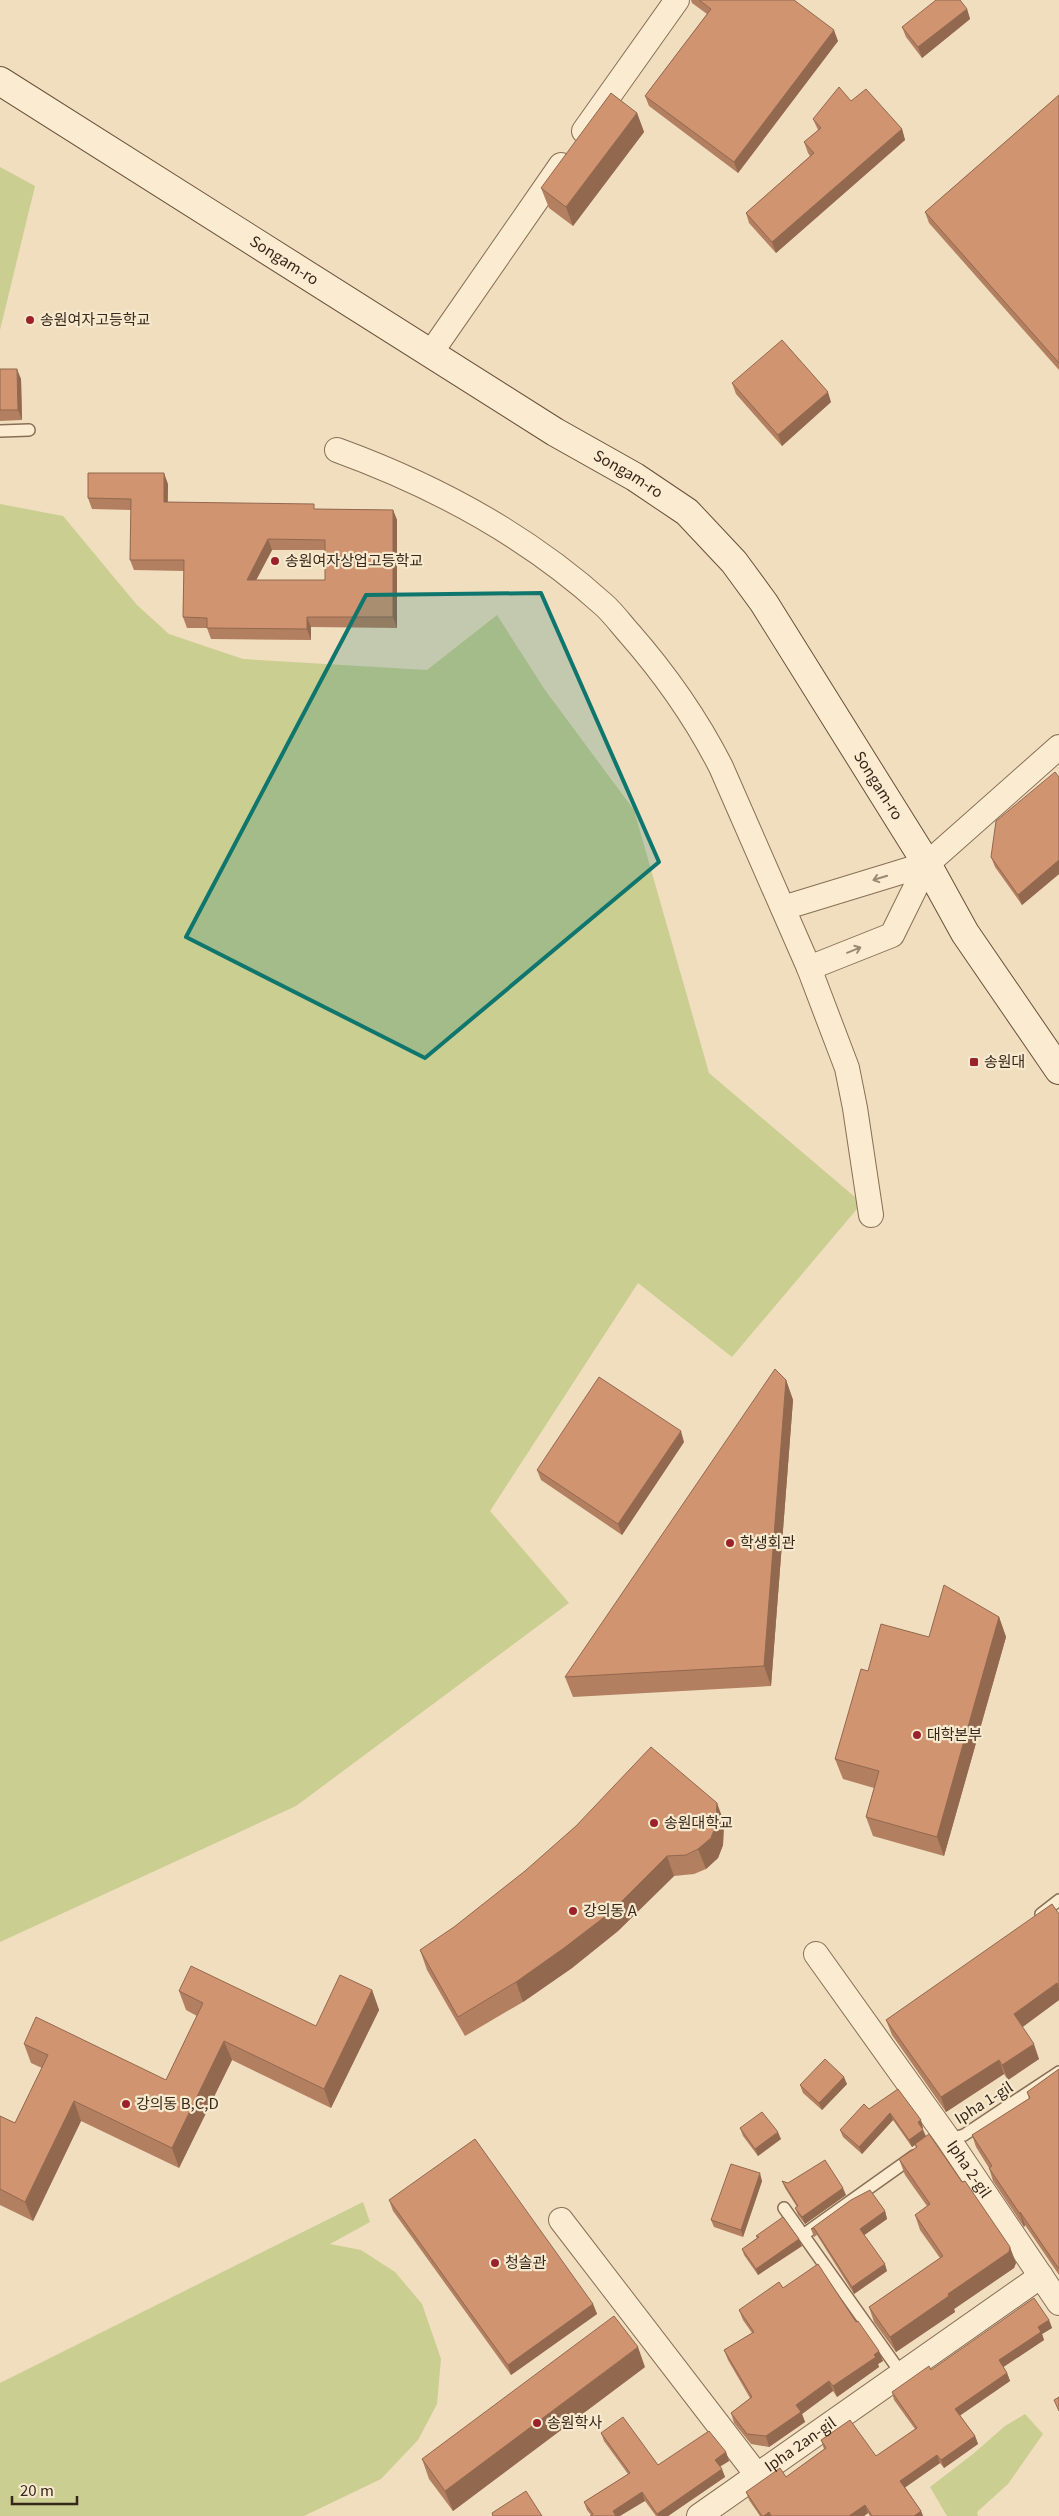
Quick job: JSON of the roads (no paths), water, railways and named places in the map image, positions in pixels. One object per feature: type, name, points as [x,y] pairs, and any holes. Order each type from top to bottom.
[{"type":"main road","name":"Songam-ro","points":[[0,81],[430,354],[555,432],[636,477],[687,512],[734,562],[764,603],[927,864],[965,933],[1059,1070]]},
{"type":"street","points":[[430,354],[677,0]]},
{"type":"street","points":[[338,450],[407,476],[518,539],[604,606],[659,667],[706,737],[784,908],[809,968],[847,1068],[871,1215]]},
{"type":"street","points":[[809,968],[892,934],[927,864],[1059,747]]},
{"type":"street","points":[[784,908],[927,864]]},
{"type":"street","name":"Ipha 2-gil","points":[[816,1954],[880,2034],[944,2140],[1059,2303]]},
{"type":"street","points":[[561,2220],[758,2475]]},
{"type":"street","name":"Ipha 2an-gil","points":[[699,2516],[1041,2276]]},
{"type":"lane","points":[[0,431],[29,430]]},
{"type":"lane","points":[[1035,1918],[1059,1900]]},
{"type":"lane","name":"Ipha 1-gil","points":[[944,2140],[964,2135],[1059,2072]]},
{"type":"lane","points":[[803,2235],[923,2149]]},
{"type":"lane","points":[[784,2208],[901,2373]]},
{"type":"place","name":"송원여자고등학교","points":[[30,320]]},
{"type":"place","name":"송원여자상업고등학교","points":[[275,561]]},
{"type":"place","name":"송원대","points":[[974,1062]]},
{"type":"place","name":"학생회관","points":[[730,1543]]},
{"type":"place","name":"대학본부","points":[[917,1735]]},
{"type":"place","name":"송원대학교","points":[[654,1823]]},
{"type":"place","name":"강의동 A","points":[[573,1911]]},
{"type":"place","name":"강의동 B,C,D","points":[[126,2104]]},
{"type":"place","name":"청솔관","points":[[495,2263]]},
{"type":"place","name":"송원학사","points":[[537,2423]]}]
